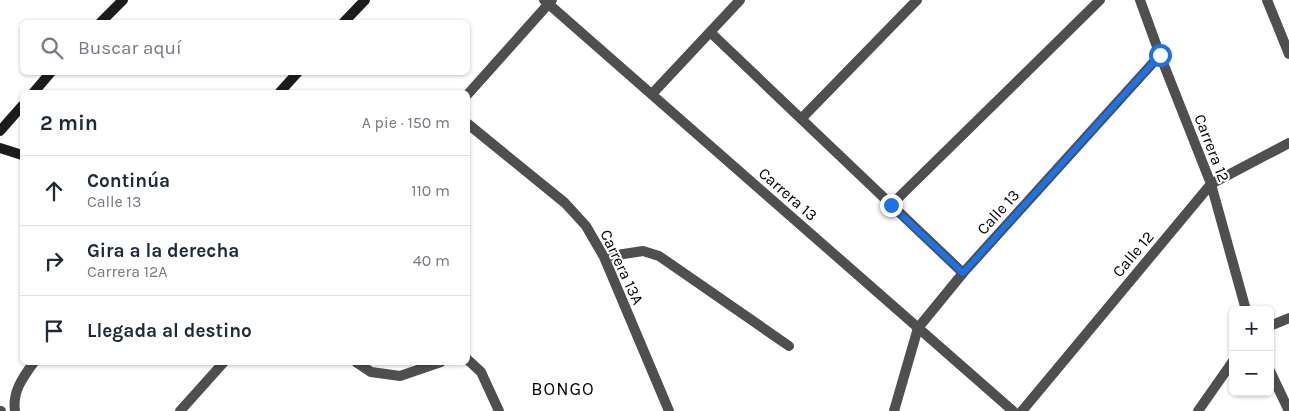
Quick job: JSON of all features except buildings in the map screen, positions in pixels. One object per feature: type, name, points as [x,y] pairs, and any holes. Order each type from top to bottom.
[{"type":"main road","points":[[103,20],[123,0]]},
{"type":"main road","points":[[346,20],[365,0]]},
{"type":"main road","points":[[36,90],[49,75]]},
{"type":"main road","points":[[282,90],[295,75]]},
{"type":"main road","points":[[0,131],[20,108]]},
{"type":"main road","points":[[0,148],[20,154]]},
{"type":"street","points":[[652,94],[740,0]]},
{"type":"street","points":[[801,119],[917,0]]},
{"type":"street","points":[[891,205],[1100,0]]},
{"type":"street","name":"Carrera 12","points":[[1140,0],[1211,184],[1245,306]]},
{"type":"street","points":[[1267,0],[1289,54]]},
{"type":"street","points":[[470,92],[549,1]]},
{"type":"street","name":"Carrera 13","points":[[549,1],[1013,411]]},
{"type":"street","points":[[710,32],[963,273]]},
{"type":"street","name":"Calle 13","points":[[894,411],[918,328],[963,273],[1160,55]]},
{"type":"street","name":"Carrera 13A","points":[[470,126],[566,203],[586,226],[604,257],[668,411]]},
{"type":"street","name":"Calle 12","points":[[1022,411],[1211,184],[1289,143]]},
{"type":"street","points":[[604,257],[643,251],[660,256],[789,346]]},
{"type":"street","points":[[1274,324],[1289,318]]},
{"type":"street","points":[[470,362],[481,372],[499,411]]},
{"type":"street","points":[[15,411],[14,403],[20,382],[32,365]]},
{"type":"street","points":[[180,411],[221,365]]},
{"type":"street","points":[[360,365],[371,372],[400,376],[432,365]]},
{"type":"street","points":[[1198,411],[1229,367]]},
{"type":"street","points":[[1274,379],[1289,411]]},
{"type":"district","name":"BONGO","points":[[563,389]]},
{"type":"route","points":[[891,205],[963,273],[1160,55]]}]
